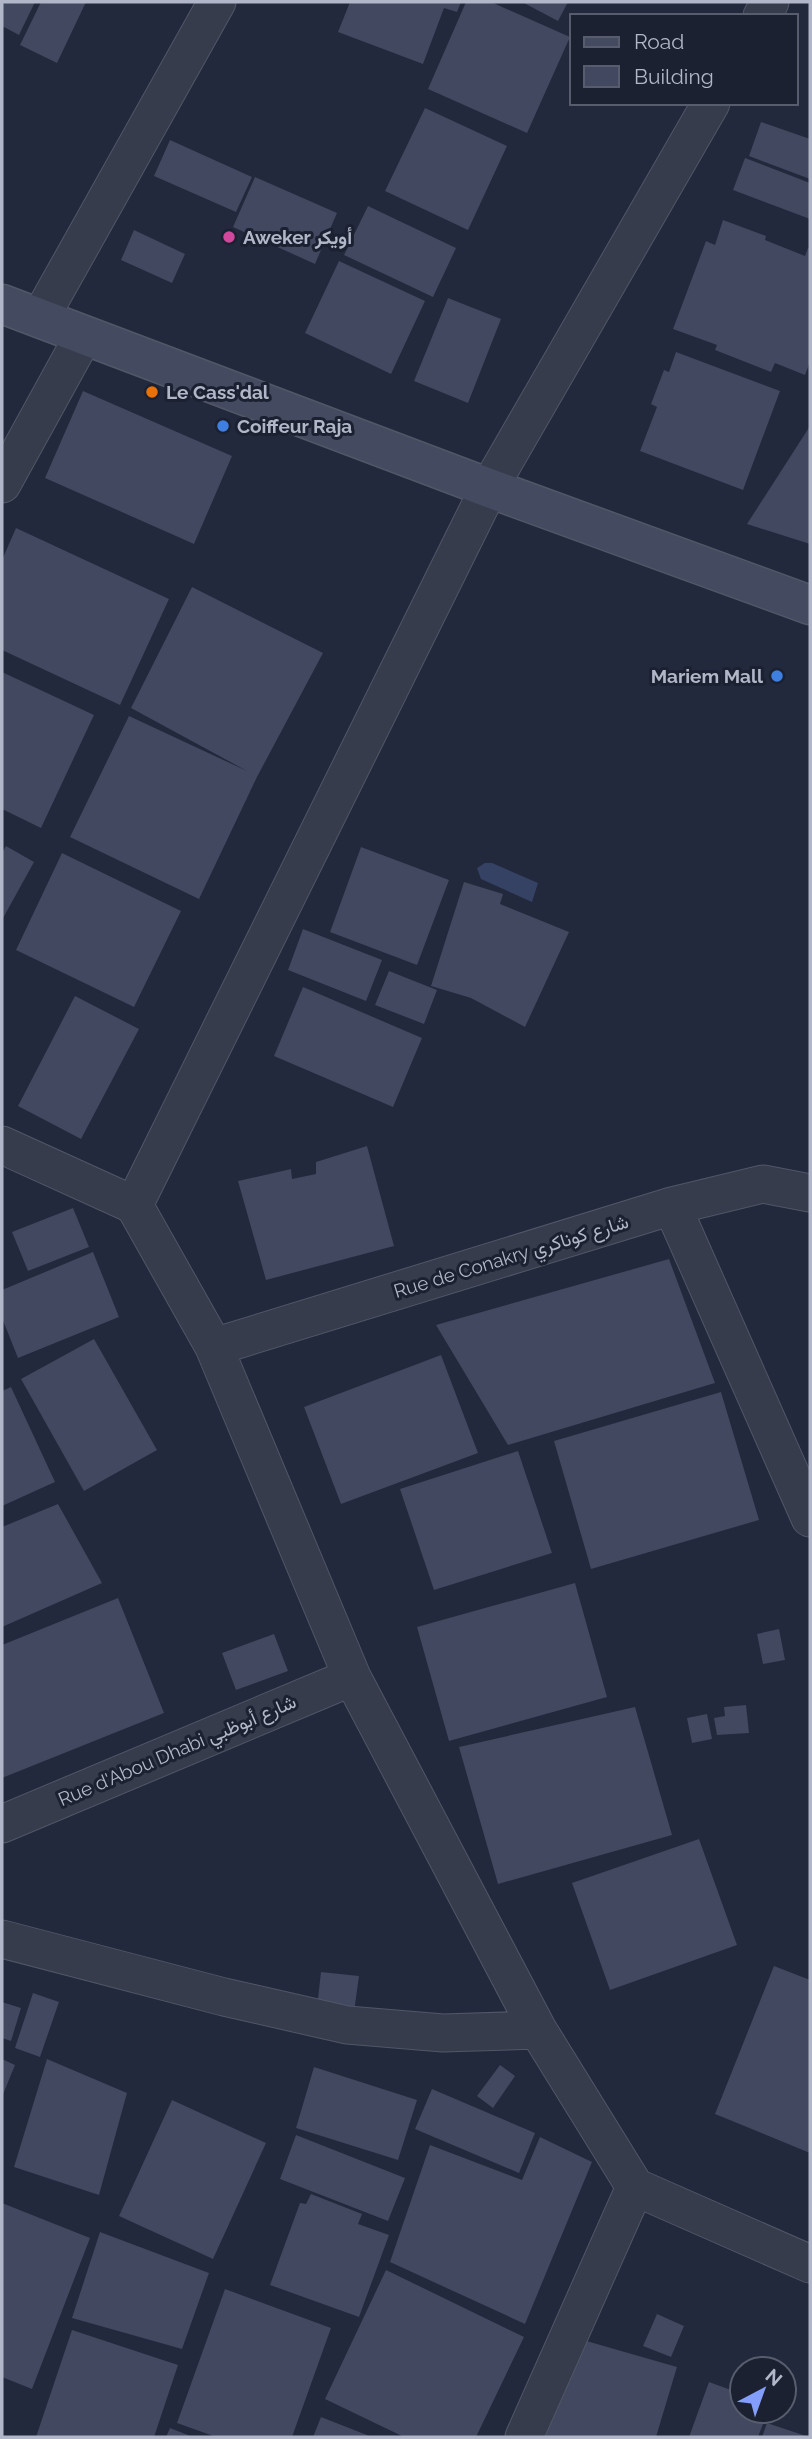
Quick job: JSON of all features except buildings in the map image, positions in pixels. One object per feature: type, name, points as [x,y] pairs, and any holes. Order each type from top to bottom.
[{"type":"main road","points":[[2,304],[489,488],[810,605]]},
{"type":"street","points":[[40,318],[217,2]]},
{"type":"street","points":[[134,1205],[489,488],[710,105]]},
{"type":"street","points":[[2,484],[85,335]]},
{"type":"street","points":[[2,1146],[134,1205],[214,1347],[352,1677],[538,2030],[635,2187],[810,2264]]},
{"type":"street","name":"Rue de Conakry شارع كوناكري","points":[[214,1347],[672,1206],[764,1184],[810,1193]]},
{"type":"street","points":[[672,1206],[810,1518]]},
{"type":"street","name":"Rue d'Abou Dhabi شارع أبوظبي","points":[[2,1824],[352,1677]]},
{"type":"street","points":[[2,1939],[224,1997],[347,2025],[443,2033],[538,2030]]},
{"type":"street","points":[[524,2437],[635,2187]]},
{"type":"water","points":[[485,863],[492,863],[538,883],[532,902],[481,879],[477,868]]},
{"type":"place","name":"Aweker أويكر","points":[[229,237]]},
{"type":"place","name":"Le Cass'dal","points":[[152,392]]},
{"type":"place","name":"Coiffeur Raja","points":[[223,426]]},
{"type":"place","name":"Mariem Mall","points":[[777,676]]}]
